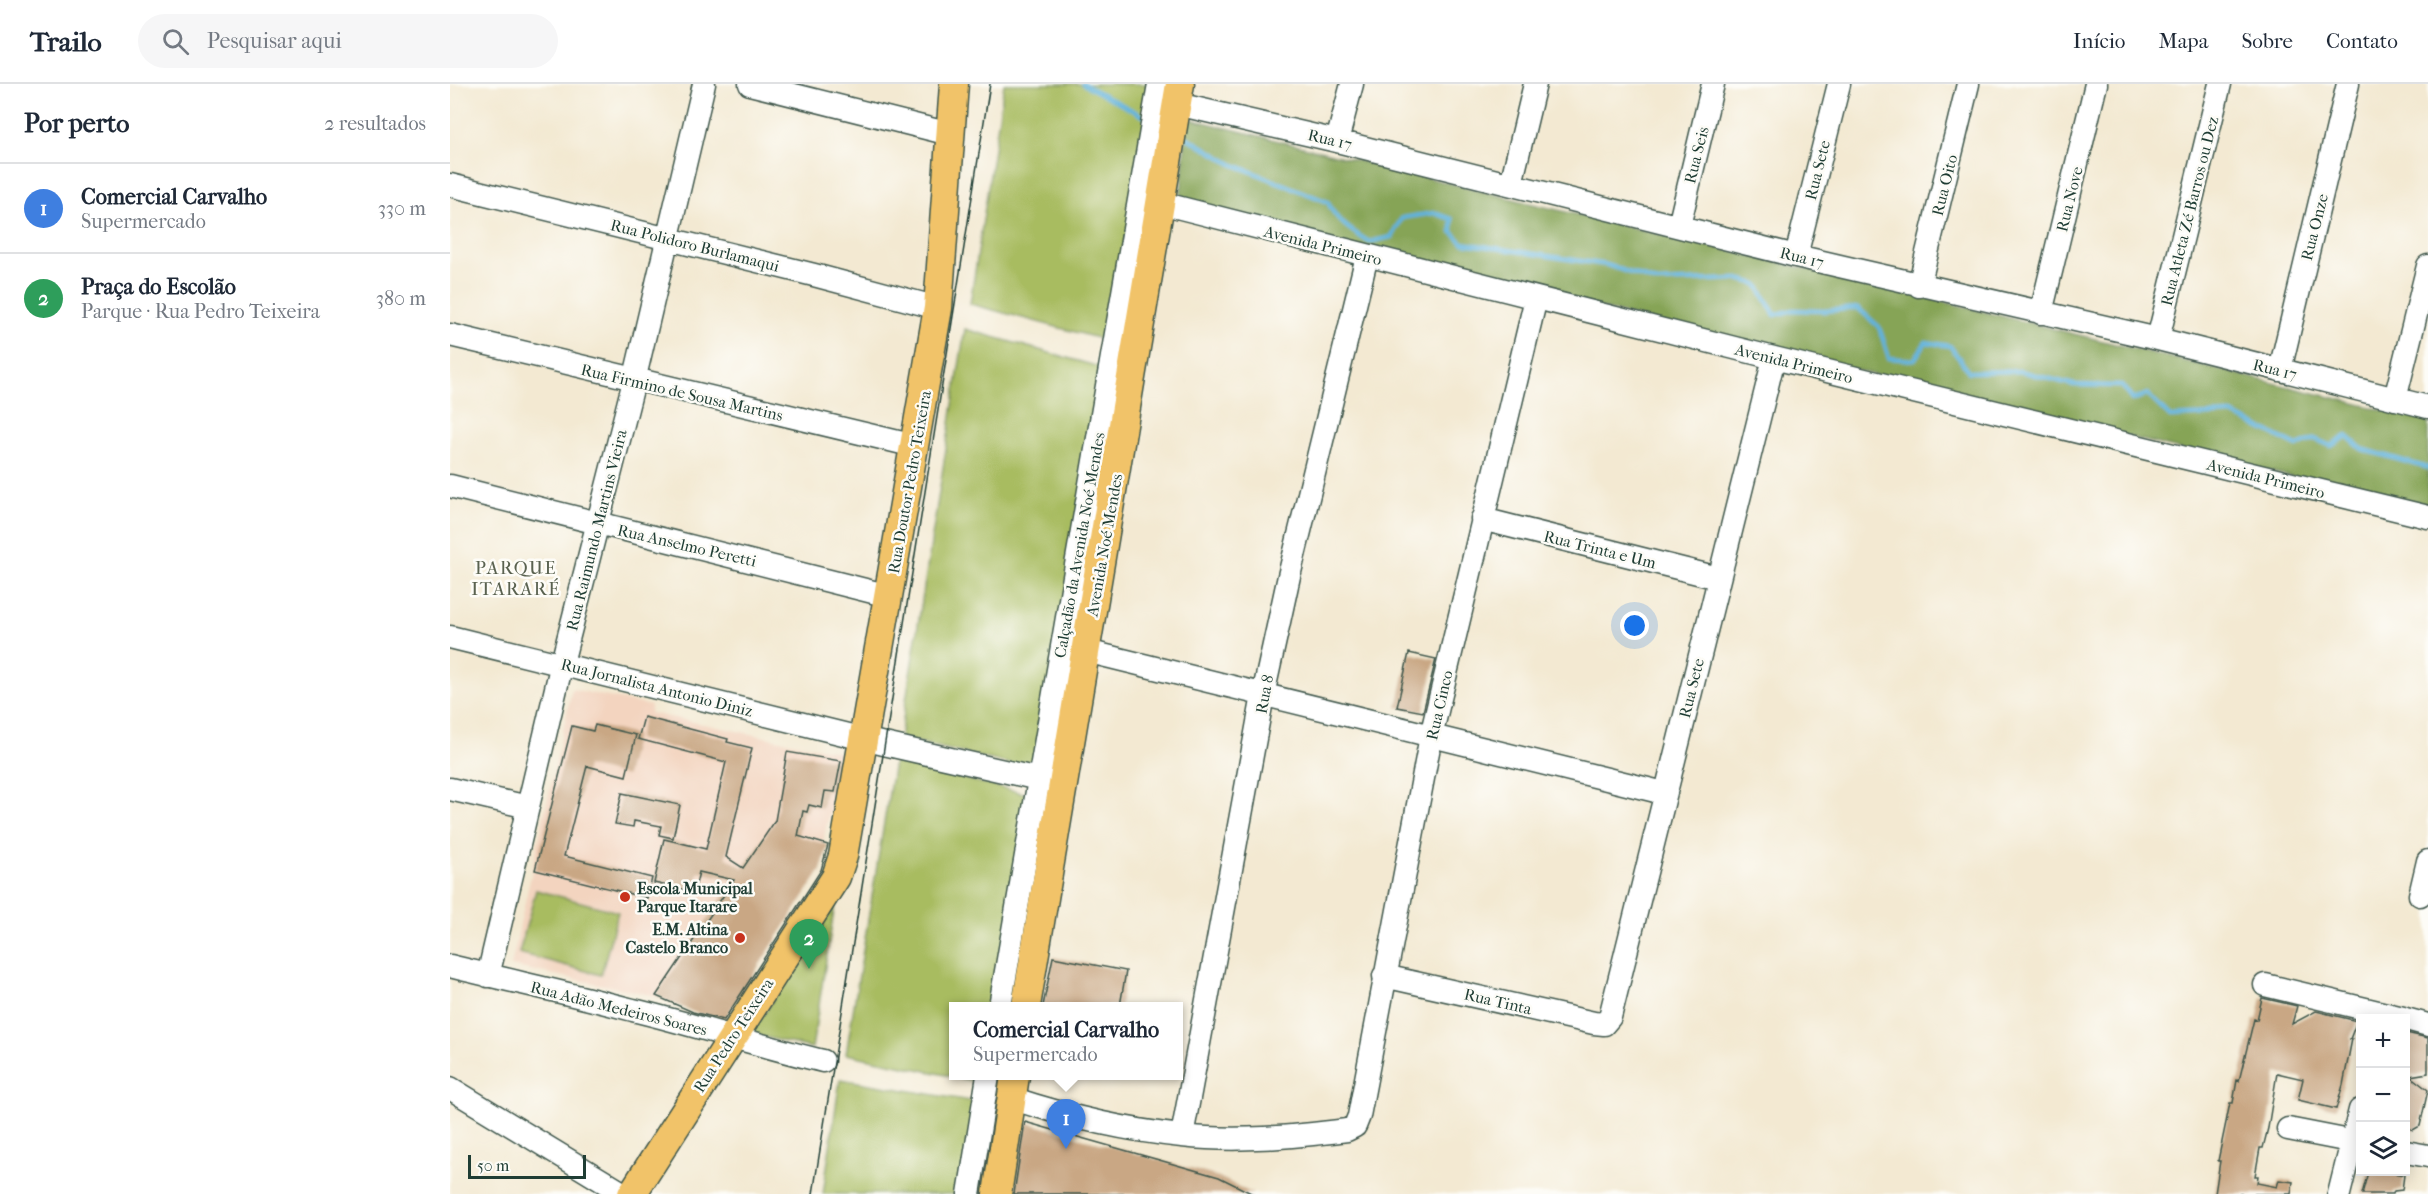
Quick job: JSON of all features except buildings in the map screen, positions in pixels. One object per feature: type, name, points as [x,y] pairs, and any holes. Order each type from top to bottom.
[{"type":"main road","name":"Rua Doutor Pedro Teixeira","points":[[836,877],[843,856],[865,738],[938,308],[954,84]]},
{"type":"main road","name":"Avenida Noé Mendes","points":[[1026,1002],[1050,782],[1086,651],[1161,203],[1172,91]]},
{"type":"main road","name":"Rua Pedro Teixeira","points":[[632,1194],[836,877]]},
{"type":"main road","points":[[997,1194],[1013,1087]]},
{"type":"street","name":"Rua Raimundo Martins Vieira","points":[[488,976],[562,663],[634,381],[704,84]]},
{"type":"street","points":[[750,84],[950,134]]},
{"type":"street","points":[[1338,141],[1352,84]]},
{"type":"street","points":[[1511,184],[1535,84]]},
{"type":"street","name":"Rua Seis","points":[[1679,226],[1713,84]]},
{"type":"street","name":"Rua Sete","points":[[1796,256],[1839,84]]},
{"type":"street","name":"Rua Oito","points":[[1919,285],[1968,84]]},
{"type":"street","name":"Rua Nove","points":[[2041,313],[2096,84]]},
{"type":"street","name":"Rua Atleta Zé Barros ou Dez","points":[[2158,339],[2220,84]]},
{"type":"street","name":"Rua Onze","points":[[2280,370],[2348,84]]},
{"type":"street","name":"Rua 17","points":[[1172,91],[1338,141],[1796,256],[2158,339],[2428,407]]},
{"type":"street","name":"Calçadão da Avenida Noé Mendes","points":[[1001,1002],[1050,782],[1114,355],[1172,91]]},
{"type":"street","name":"Rua Polidoro Burlamaqui","points":[[450,185],[938,308]]},
{"type":"street","name":"Avenida Primeiro","points":[[1161,203],[1774,358],[2428,517]]},
{"type":"street","name":"Rua 8","points":[[1182,1136],[1263,695],[1289,576],[1367,256]]},
{"type":"street","points":[[2395,399],[2428,266]]},
{"type":"street","name":"Rua Cinco","points":[[1182,1136],[1273,1138],[1344,1131],[1355,1126],[1359,1116],[1431,736],[1536,298]]},
{"type":"street","name":"Rua Firmino de Sousa Martins","points":[[450,335],[634,381],[915,446]]},
{"type":"street","name":"Rua Sete","points":[[1610,1017],[1774,358]]},
{"type":"street","name":"Rua Anselmo Peretti","points":[[450,486],[889,596]]},
{"type":"street","name":"Rua Trinta e Um","points":[[1482,519],[1718,578]]},
{"type":"street","name":"Rua Jornalista Antonio Diniz","points":[[450,637],[1050,782]]},
{"type":"street","points":[[1086,651],[1664,793]]},
{"type":"street","points":[[450,789],[528,807]]},
{"type":"street","points":[[2420,895],[2428,861]]},
{"type":"street","name":"Rua Adão Medeiros Soares","points":[[450,966],[633,1010],[732,1036],[771,1049],[823,1061]]},
{"type":"street","name":"Rua Tinta","points":[[1384,976],[1594,1023],[1604,1024],[1610,1017]]},
{"type":"street","points":[[2265,985],[2378,1014]]},
{"type":"street","points":[[2410,1021],[2428,1025]]},
{"type":"street","points":[[969,1194],[987,1080]]},
{"type":"street","points":[[1013,1087],[1092,1120],[1182,1136]]},
{"type":"street","points":[[450,1088],[624,1194]]},
{"type":"street","points":[[2288,1130],[2356,1143],[2339,1194]]},
{"type":"street","points":[[2410,1153],[2428,1156]]},
{"type":"shaded area","name":"Escola Municipal Parque Itarare","points":[[572,689],[651,706],[650,713],[848,754],[836,814],[829,813],[823,843],[770,828],[656,996],[511,966]]},
{"type":"green space","points":[[1004,84],[1164,84],[1120,344],[970,304]]},
{"type":"green space","points":[[1187,118],[2428,421],[2428,510],[1180,205]]},
{"type":"green space","points":[[965,329],[1117,372],[1052,774],[900,738]]},
{"type":"green space","points":[[894,762],[1044,798],[1012,1002],[949,1002],[949,1076],[846,1054]]},
{"type":"green space","points":[[536,890],[618,912],[601,975],[519,953]]},
{"type":"green space","points":[[835,905],[812,1048],[751,1034]]},
{"type":"green space","points":[[840,1079],[995,1105],[980,1194],[823,1194]]},
{"type":"green space","points":[[970,1080],[999,1080],[998,1086]]},
{"type":"waterway","points":[[1083,84],[1147,118]]},
{"type":"waterway","points":[[1186,137],[1232,164],[1328,202],[1340,220],[1369,242],[1391,237],[1402,218],[1434,213],[1452,219],[1452,232],[1463,243],[1607,265],[1657,282],[1738,279],[1757,284],[1775,315],[1793,310],[1824,311],[1858,308],[1879,327],[1889,358],[1914,360],[1926,342],[1950,346],[1969,372],[2020,371],[2074,385],[2122,386],[2133,400],[2147,394],[2170,417],[2232,414],[2297,446],[2315,439],[2331,446],[2347,436],[2362,449],[2428,468]]},
{"type":"tram line","points":[[813,1194],[990,84]]},
{"type":"place","name":"Escola Municipal Parque Itarare","points":[[625,897]]},
{"type":"place","name":"E.M. Altina Castelo Branco","points":[[740,938]]},
{"type":"place","name":"Praça do Escolão","points":[[809,969]]},
{"type":"place","name":"Comercial Carvalho","points":[[1066,1149]]},
{"type":"district","name":"PARQUE ITARARÉ","points":[[516,578]]}]
